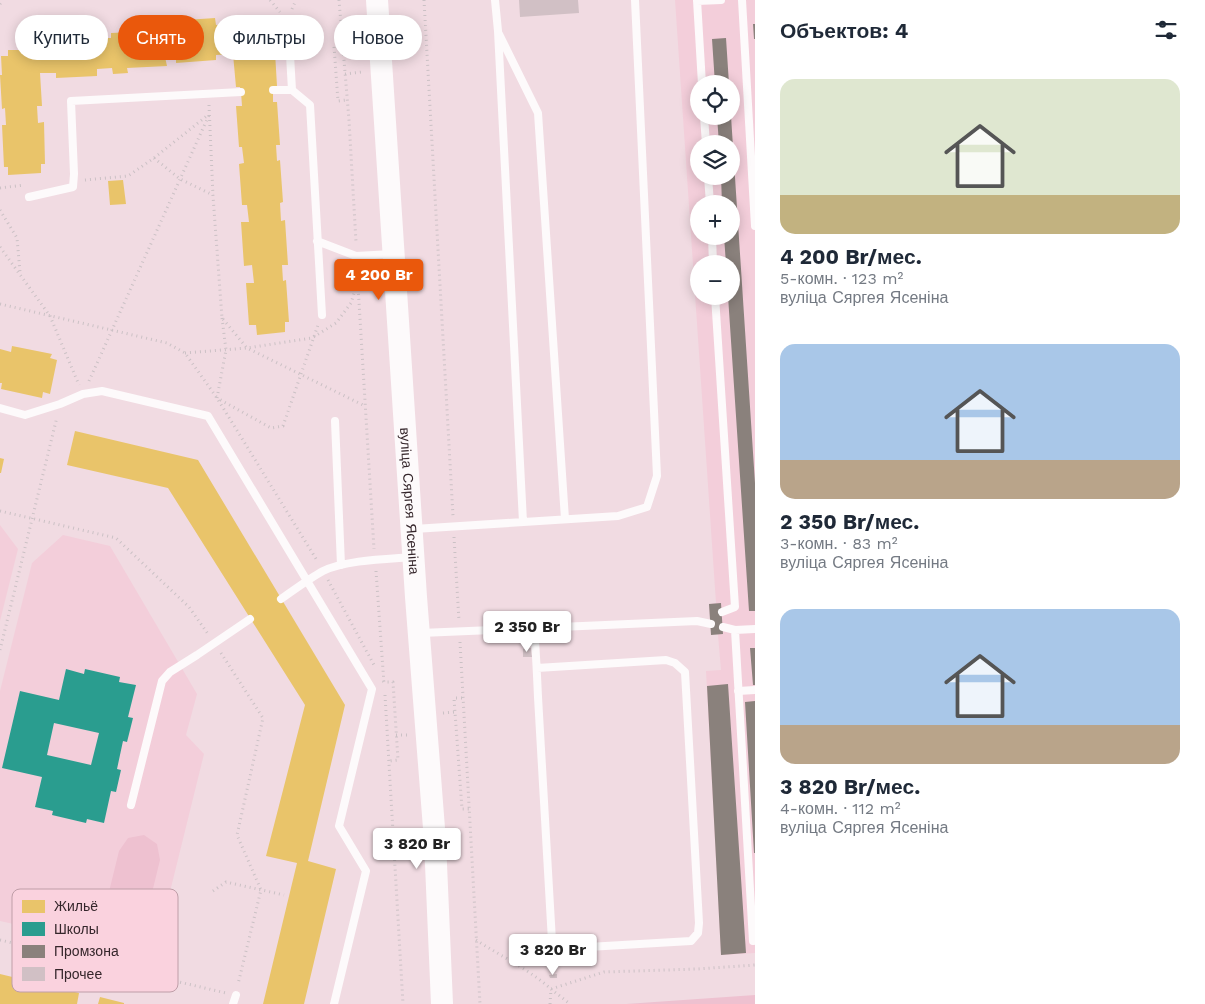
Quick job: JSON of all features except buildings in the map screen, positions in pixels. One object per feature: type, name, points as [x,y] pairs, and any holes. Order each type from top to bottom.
[{"type":"main road","name":"вуліца Сяргея Ясеніна","points":[[377,0],[435,841],[442,1004]]},
{"type":"lane","points":[[495,0],[523,522]]},
{"type":"lane","points":[[412,529],[618,516],[647,507],[658,476],[635,0]]},
{"type":"lane","points":[[701,75],[697,1],[721,0]]},
{"type":"lane","points":[[742,0],[755,226]]},
{"type":"lane","points":[[498,31],[538,112],[565,520]]},
{"type":"lane","points":[[290,60],[292,90]]},
{"type":"lane","points":[[273,90],[292,90],[310,105],[322,314]]},
{"type":"lane","points":[[29,197],[73,187],[71,101],[241,92]]},
{"type":"lane","points":[[317,241],[356,256],[394,254]]},
{"type":"lane","points":[[717,305],[735,607],[722,612]]},
{"type":"lane","points":[[0,408],[25,415],[60,404],[83,394],[102,391],[208,416],[372,689],[339,826],[366,871],[334,1004]]},
{"type":"lane","points":[[335,421],[341,565]]},
{"type":"lane","points":[[281,599],[323,571],[341,565],[414,557]]},
{"type":"lane","points":[[131,805],[162,681],[170,672],[250,619]]},
{"type":"lane","points":[[420,633],[711,620]]},
{"type":"lane","points":[[723,627],[735,630],[755,629]]},
{"type":"lane","points":[[534,628],[552,941],[560,947],[571,948],[691,941],[698,932],[699,923],[686,672],[675,663],[666,660],[537,668]]},
{"type":"lane","points":[[735,630],[753,941]]},
{"type":"lane","points":[[738,691],[755,690]]},
{"type":"lane","points":[[234,1004],[236,995]]},
{"type":"path","points":[[0,4],[3,0]]},
{"type":"path","points":[[339,0],[340,15]]},
{"type":"path","points":[[424,0],[480,1004]]},
{"type":"path","points":[[335,60],[338,101],[347,100]]},
{"type":"path","points":[[344,60],[349,120]]},
{"type":"path","points":[[208,94],[213,196],[226,350],[217,398]]},
{"type":"path","points":[[128,176],[209,115]]},
{"type":"path","points":[[83,394],[209,115]]},
{"type":"path","points":[[154,158],[180,180],[213,196]]},
{"type":"path","points":[[0,210],[17,238],[20,274]]},
{"type":"path","points":[[0,247],[50,316],[83,394]]},
{"type":"path","points":[[185,353],[247,348],[312,338],[336,323],[351,302],[357,284]]},
{"type":"path","points":[[0,304],[167,343],[185,353],[217,398],[323,571],[374,665]]},
{"type":"path","points":[[217,398],[271,428],[283,426],[302,374],[312,338],[322,314]]},
{"type":"path","points":[[222,318],[247,348],[365,406]]},
{"type":"path","points":[[0,650],[60,404]]},
{"type":"path","points":[[0,511],[116,538],[189,607],[215,643],[263,718],[237,835],[261,890],[236,995],[178,982]]},
{"type":"path","points":[[379,674],[384,682],[393,682],[398,760],[389,761]]},
{"type":"path","points":[[462,698],[454,698],[462,810],[470,809]]},
{"type":"path","points":[[213,891],[226,882],[284,895]]},
{"type":"path","points":[[476,940],[504,958],[518,964],[570,1004]]},
{"type":"path","points":[[550,989],[604,972],[755,965]]},
{"type":"path","points":[[550,989],[550,1004]]},
{"type":"shaded area","points":[[675,0],[755,0],[755,953],[721,955],[706,671],[721,670],[718,635],[710,617],[709,604],[716,603],[696,305],[740,305],[740,255],[692,255],[692,245],[740,245],[740,195],[690,195],[690,221]]},
{"type":"shaded area","points":[[0,525],[18,549],[0,621]]},
{"type":"shaded area","points":[[63,535],[110,546],[197,694],[186,735],[204,754],[171,889],[12,889],[12,924],[0,921],[0,691],[32,563]]},
{"type":"shaded area","points":[[144,835],[157,844],[160,860],[153,889],[110,889],[119,851],[128,838]]},
{"type":"shaded area","points":[[755,995],[755,1004],[626,1004]]}]
